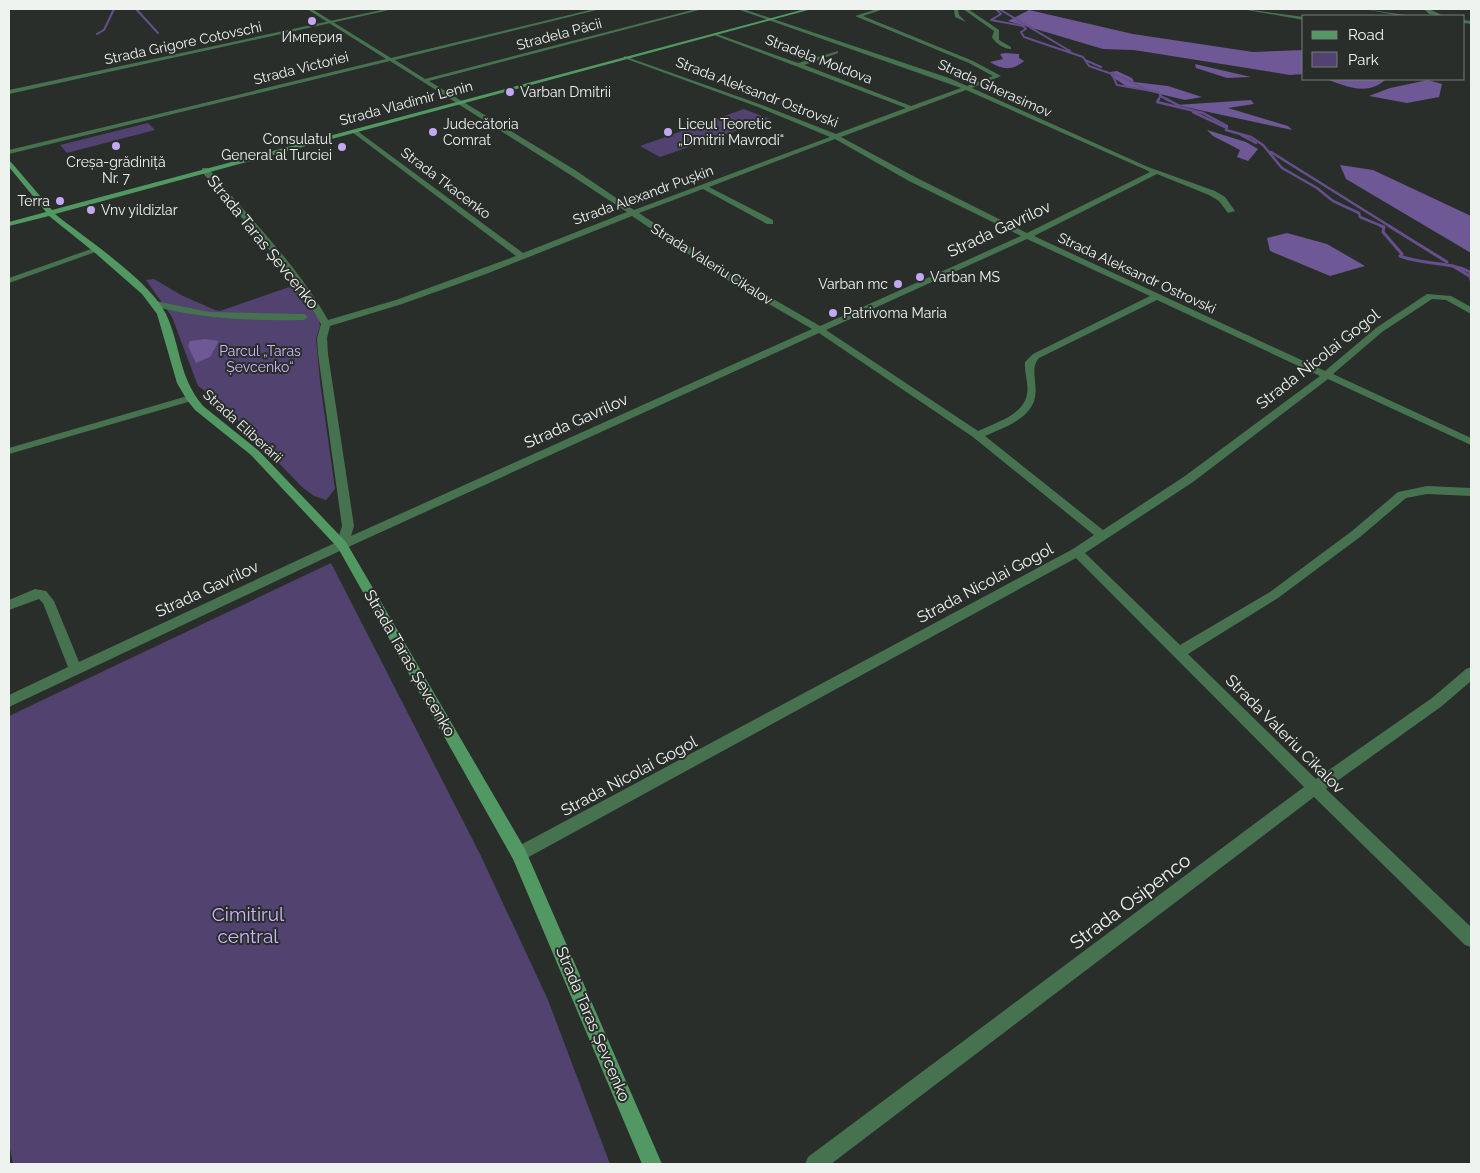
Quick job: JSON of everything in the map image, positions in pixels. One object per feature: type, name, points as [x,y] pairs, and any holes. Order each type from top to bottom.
[{"type":"main road","name":"Strada Vladimir Lenin","points":[[9,224],[810,9]]},
{"type":"main road","name":"Strada Eliberării","points":[[9,163],[49,212],[97,250],[145,292],[155,304],[169,337],[182,383],[199,408],[255,453],[342,545]]},
{"type":"main road","name":"Strada Taras Șevcenko","points":[[342,545],[519,854],[652,1164]]},
{"type":"street","name":"Strada Valeriu Cikalov","points":[[309,9],[572,172],[727,276],[820,330],[977,435],[1102,536]]},
{"type":"street","name":"Strada Grigore Cotovschi","points":[[9,92],[392,9]]},
{"type":"street","name":"Strada Victoriei","points":[[9,152],[599,9]]},
{"type":"street","name":"Stradela Păcii","points":[[423,81],[701,9]]},
{"type":"street","name":"Strada Gherasimov","points":[[739,9],[914,67],[968,88],[1156,172],[1212,193],[1222,199],[1231,211]]},
{"type":"street","name":"Strada Alexandr Pușkin","points":[[326,324],[398,302],[998,76],[971,62],[858,16],[882,9]]},
{"type":"street","points":[[956,9],[957,16],[964,21]]},
{"type":"street","points":[[965,9],[997,32],[995,37],[997,41],[1009,48]]},
{"type":"street","points":[[1251,9],[1302,19]]},
{"type":"street","points":[[1366,9],[1403,15]]},
{"type":"street","points":[[1427,10],[1439,15]]},
{"type":"street","name":"Stradela Moldova","points":[[716,34],[913,108]]},
{"type":"street","points":[[799,65],[836,52]]},
{"type":"street","name":"Strada Aleksandr Ostrovski","points":[[626,57],[836,136],[912,179],[1027,236],[1471,442]]},
{"type":"street","name":"Strada Tkacenko","points":[[354,131],[522,256]]},
{"type":"street","name":"Strada Taras Șevcenko","points":[[205,170],[295,277],[318,309],[326,324],[322,338],[323,354],[348,526],[342,545]]},
{"type":"street","name":"Strada Gavrilov","points":[[9,701],[342,545],[1027,236],[1156,172]]},
{"type":"street","points":[[704,187],[770,222]]},
{"type":"street","points":[[9,281],[97,250]]},
{"type":"street","points":[[977,435],[1006,422],[1027,407],[1032,396],[1030,362],[1036,356],[1156,297]]},
{"type":"street","name":"Strada Nicolai Gogol","points":[[519,854],[1077,552],[1189,479],[1326,376],[1333,366],[1379,330],[1427,297],[1448,298],[1471,311]]},
{"type":"street","points":[[155,304],[182,313],[217,317],[304,317]]},
{"type":"street","points":[[9,451],[191,398]]},
{"type":"street","points":[[1178,653],[1274,595],[1356,534],[1402,495],[1411,491],[1425,490],[1471,492]]},
{"type":"street","name":"Strada Valeriu Cikalov","points":[[1077,552],[1315,788],[1471,939]]},
{"type":"street","points":[[9,605],[34,594],[42,594],[75,670]]},
{"type":"street","name":"Strada Osipenco","points":[[815,1164],[1315,788],[1437,702],[1471,673]]},
{"type":"green space","points":[[744,109],[770,119],[660,157],[640,146]]},
{"type":"green space","points":[[148,123],[155,130],[67,153],[60,145]]},
{"type":"green space","name":"Parcul „Taras Șevcenko“","points":[[154,279],[181,295],[220,311],[295,285],[318,314],[320,326],[316,338],[320,382],[335,489],[326,500],[314,496],[302,487],[221,403],[198,386],[172,317],[146,280]]},
{"type":"green space","name":"Cimitirul central","points":[[331,563],[480,854],[548,1000],[610,1164],[13,1164],[9,1144],[9,716]]},
{"type":"shaded area","points":[[1029,10],[1133,34],[1253,52],[1302,50],[1302,74],[1290,75],[1134,50],[1103,49],[1008,21]]},
{"type":"shaded area","points":[[1000,54],[1019,54],[1019,58],[1024,61],[1011,68],[999,67],[990,62],[1003,59]]},
{"type":"shaded area","points":[[1195,64],[1251,77],[1227,78],[1196,68]]},
{"type":"shaded area","points":[[1117,71],[1132,78],[1134,82],[1168,86],[1202,97],[1185,100],[1126,86],[1111,76],[1110,72]]},
{"type":"shaded area","points":[[1329,80],[1385,80],[1365,89],[1341,85]]},
{"type":"shaded area","points":[[1428,80],[1442,84],[1439,97],[1407,103],[1369,96],[1390,88]]},
{"type":"shaded area","points":[[1251,100],[1254,104],[1228,108],[1288,126],[1292,130],[1176,105]]},
{"type":"shaded area","points":[[1207,130],[1246,142],[1258,149],[1248,161],[1237,157],[1240,150],[1213,136]]},
{"type":"shaded area","points":[[1340,165],[1373,170],[1471,216],[1471,253],[1346,179]]},
{"type":"shaded area","points":[[1287,233],[1327,244],[1365,266],[1330,276],[1270,251],[1267,238]]},
{"type":"shaded area","points":[[205,339],[219,341],[210,357],[196,363],[188,346],[190,341]]},
{"type":"waterway","points":[[97,34],[104,30],[114,9]]},
{"type":"waterway","points":[[136,9],[158,33]]},
{"type":"waterway","points":[[996,9],[1001,14],[991,20],[1023,26],[1026,29],[1021,32],[1024,37],[1083,57],[1085,60]]},
{"type":"waterway","points":[[999,9],[1070,51]]},
{"type":"waterway","points":[[1085,60],[1101,67]]},
{"type":"waterway","points":[[1085,60],[1089,66],[1112,74],[1117,85],[1158,92],[1160,96]]},
{"type":"waterway","points":[[1112,73],[1144,88]]},
{"type":"waterway","points":[[1158,100],[1160,96]]},
{"type":"waterway","points":[[1160,96],[1169,100]]},
{"type":"waterway","points":[[1159,99],[1157,102],[1203,113],[1227,126],[1226,130],[1251,137],[1263,145],[1282,168],[1317,188],[1333,201],[1359,213],[1360,217],[1384,227]]},
{"type":"waterway","points":[[1166,99],[1180,106]]},
{"type":"waterway","points":[[1193,112],[1225,127]]},
{"type":"waterway","points":[[1241,135],[1256,143]]},
{"type":"waterway","points":[[1271,152],[1391,227]]},
{"type":"waterway","points":[[1389,226],[1447,262]]},
{"type":"waterway","points":[[1384,227],[1383,232],[1402,254],[1400,256],[1418,261],[1453,266]]},
{"type":"waterway","points":[[1453,266],[1470,272],[1471,277]]},
{"type":"waterway","points":[[1453,266],[1471,277]]},
{"type":"place","name":"Империя","points":[[312,21]]},
{"type":"place","name":"Varban Dmitrii","points":[[510,92]]},
{"type":"place","name":"Judecătoria Comrat","points":[[433,132]]},
{"type":"place","name":"Liceul Teoretic „Dmitrii Mavrodi“","points":[[668,132]]},
{"type":"place","name":"Creșa-grădiniță Nr. 7","points":[[116,146]]},
{"type":"place","name":"Consulatul General al Turciei","points":[[342,147]]},
{"type":"place","name":"Terra","points":[[60,201]]},
{"type":"place","name":"Vnv yildizlar","points":[[91,210]]},
{"type":"place","name":"Varban MS","points":[[920,277]]},
{"type":"place","name":"Varban mc","points":[[898,284]]},
{"type":"place","name":"Patrivoma Maria","points":[[833,313]]}]
